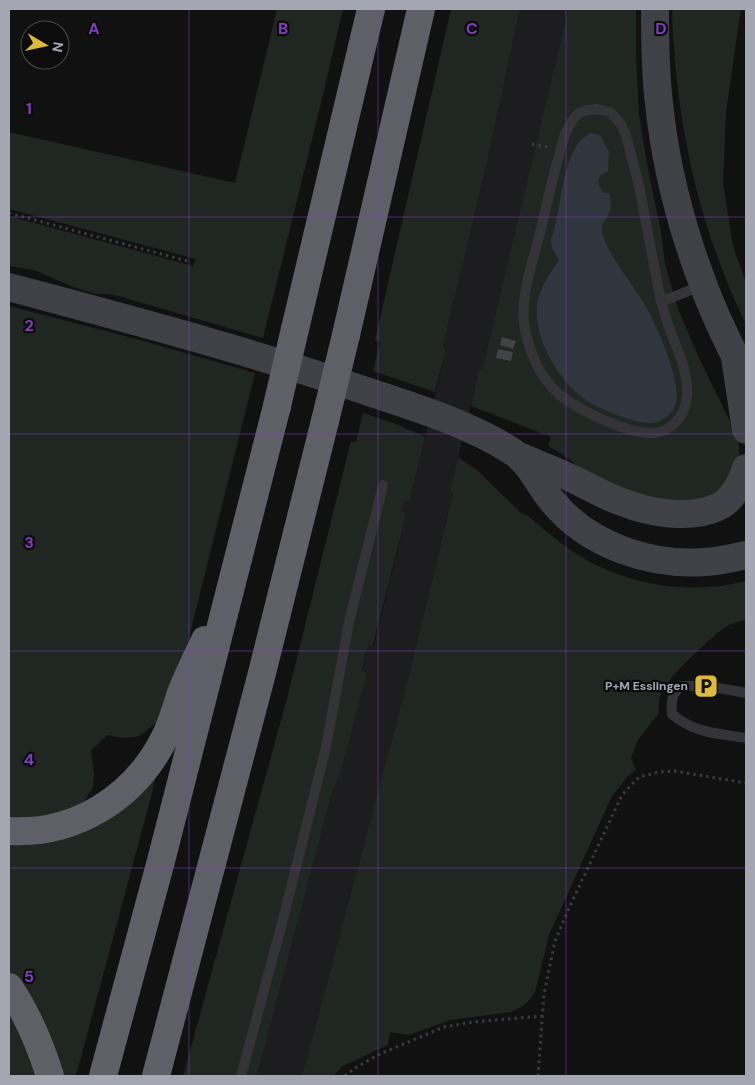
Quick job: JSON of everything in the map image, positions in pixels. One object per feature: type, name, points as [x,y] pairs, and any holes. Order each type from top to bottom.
[{"type":"highway","points":[[103,1076],[161,861],[235,572],[371,9]]},
{"type":"highway","points":[[156,1076],[260,683],[346,335],[421,9]]},
{"type":"highway","points":[[9,831],[42,830],[84,818],[111,802],[136,780],[152,760],[166,735],[186,680],[235,572]]},
{"type":"highway","points":[[9,987],[32,1027],[50,1076]]},
{"type":"main road","points":[[655,9],[657,78],[661,123],[680,209],[704,285],[741,367],[746,430]]},
{"type":"main road","points":[[9,286],[269,359],[450,421],[491,440],[520,457],[577,481],[620,502],[646,510],[678,514],[694,513],[719,507],[746,496]]},
{"type":"main road","points":[[520,457],[532,470],[553,502],[566,516],[586,532],[612,546],[647,557],[683,562],[708,562],[746,555]]},
{"type":"main road","points":[[719,507],[728,500],[737,488],[746,468]]},
{"type":"lane","points":[[597,109],[610,112],[616,117],[626,136],[644,208],[662,302],[682,362],[687,386],[684,410],[676,422],[669,428],[648,433],[606,421],[570,403],[554,390],[543,375],[527,337],[524,305],[532,262],[565,134],[573,119],[583,111],[597,109]]},
{"type":"lane","points":[[662,302],[704,285]]},
{"type":"lane","points":[[241,1076],[285,912],[326,747],[353,603],[383,485]]},
{"type":"lane","points":[[746,693],[708,686],[682,686],[673,695],[671,702],[672,714],[690,727],[746,738]]},
{"type":"path","points":[[9,213],[191,262]]},
{"type":"path","points":[[538,1076],[546,980],[554,941],[622,795],[639,778],[659,772],[682,772],[746,783]]},
{"type":"path","points":[[345,1076],[361,1064],[386,1051],[444,1027],[479,1021],[542,1016]]},
{"type":"shaded area","points":[[277,9],[343,9],[263,338],[122,297],[96,294],[73,287],[34,270],[9,266],[9,216],[193,266],[196,259],[9,209],[9,132],[235,183]]},
{"type":"shaded area","points":[[451,9],[520,9],[487,163],[443,346],[446,350],[435,392],[373,371],[380,342],[375,340]]},
{"type":"shaded area","points":[[520,9],[568,9],[482,370],[479,370],[450,491],[453,492],[409,675],[302,1076],[257,1076],[333,789],[340,774],[368,646],[374,645],[406,516],[402,512],[404,502],[410,501],[446,350],[443,346],[487,163]]},
{"type":"shaded area","points":[[568,9],[636,9],[639,115],[661,232],[665,264],[678,309],[698,356],[739,440],[739,458],[726,485],[706,500],[659,503],[594,478],[548,446],[551,437],[471,406],[479,369],[482,370]]},
{"type":"shaded area","points":[[672,9],[741,9],[726,112],[723,183],[733,246],[746,283],[746,324],[729,287],[715,249],[692,171],[678,90]]},
{"type":"shaded area","points":[[591,133],[600,135],[609,152],[608,171],[601,175],[598,180],[600,188],[604,193],[609,193],[611,202],[610,211],[602,225],[603,235],[616,262],[649,313],[666,350],[674,376],[676,405],[667,416],[656,422],[646,423],[625,418],[598,407],[583,398],[563,379],[555,367],[542,341],[539,328],[537,307],[540,293],[559,260],[552,248],[551,240],[568,165],[581,140]]},
{"type":"shaded area","points":[[9,306],[140,340],[255,373],[185,654],[161,719],[136,737],[122,738],[108,735],[91,750],[94,774],[93,787],[82,805],[76,809],[9,822]]},
{"type":"shaded area","points":[[363,413],[396,424],[425,437],[410,501],[404,502],[402,512],[406,515],[373,645],[368,646],[362,670],[367,674],[340,774],[333,789],[257,1076],[183,1076],[286,702],[351,441],[356,442]]},
{"type":"shaded area","points":[[458,457],[477,470],[520,512],[583,558],[602,568],[641,581],[683,587],[725,585],[746,581],[746,620],[731,624],[715,635],[683,665],[662,691],[659,713],[638,740],[631,758],[636,770],[628,776],[612,796],[549,935],[535,992],[532,997],[523,1006],[511,1012],[450,1020],[409,1035],[390,1032],[388,1045],[343,1066],[333,1076],[302,1076],[409,675],[453,493],[450,491]]},
{"type":"shaded area","points":[[151,777],[155,779],[152,793],[76,1076],[59,1076],[9,974],[9,839]]},
{"type":"shaded area","points":[[9,1003],[40,1076],[9,1076]]},
{"type":"building","points":[[502,337],[516,341],[513,349],[500,345]]},
{"type":"building","points":[[498,349],[513,352],[511,361],[496,358]]},
{"type":"place","name":"P+M Esslingen","points":[[706,686]]}]
